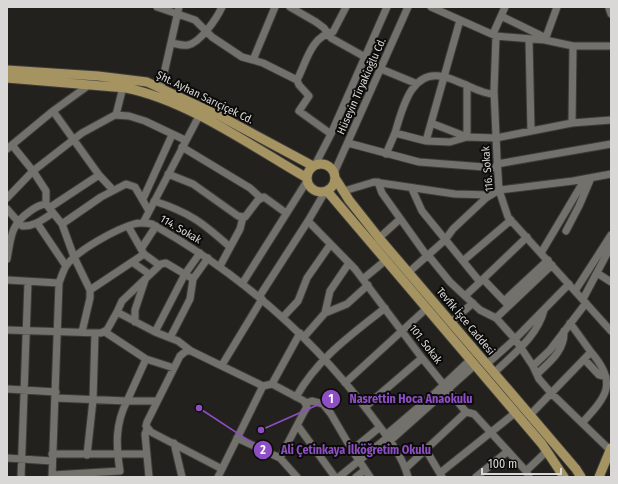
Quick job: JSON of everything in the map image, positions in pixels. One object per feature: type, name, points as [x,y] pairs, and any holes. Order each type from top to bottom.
[{"type":"main road","name":"Şht. Ayhan Sarıçiçek Cd.","points":[[7,70],[130,79],[147,82],[161,87],[314,166]]},
{"type":"main road","name":"Şht. Ayhan Sarıçiçek Cd.","points":[[7,78],[123,87],[158,96],[199,116],[307,180]]},
{"type":"main road","points":[[314,166],[324,164],[329,166],[335,176]]},
{"type":"main road","name":"Hüseyin Tiryakioğlu Cd.","points":[[307,180],[308,172],[314,166]]},
{"type":"main road","name":"Hüseyin Tiryakioğlu Cd.","points":[[326,191],[333,186],[335,176]]},
{"type":"main road","name":"Tevfik İşce Caddesi","points":[[335,176],[344,191],[379,238],[576,469],[581,477]]},
{"type":"main road","points":[[307,180],[308,185],[316,191],[326,191]]},
{"type":"main road","name":"Tevfik İşce Caddesi","points":[[326,191],[547,451],[564,477]]},
{"type":"main road","points":[[458,345],[465,339]]},
{"type":"main road","points":[[599,477],[610,449]]},
{"type":"street","points":[[157,7],[195,20],[212,37],[242,57],[263,63],[297,80],[309,96],[299,111],[331,134]]},
{"type":"street","points":[[161,87],[179,7]]},
{"type":"street","points":[[172,43],[190,45],[197,41],[222,7]]},
{"type":"street","points":[[253,60],[275,7]]},
{"type":"street","points":[[290,7],[316,22],[328,33],[331,38],[365,57]]},
{"type":"street","points":[[297,80],[313,45],[328,33],[333,32],[346,7]]},
{"type":"street","name":"Hüseyin Tiryakioğlu Cd.","points":[[314,166],[331,134],[387,7]]},
{"type":"street","name":"Hüseyin Tiryakioğlu Cd.","points":[[335,176],[408,7]]},
{"type":"street","points":[[431,7],[494,35],[529,39],[546,39]]},
{"type":"street","name":"116. Sokak","points":[[505,7],[500,16],[494,35],[494,94],[499,190],[510,220],[541,252],[611,331]]},
{"type":"street","points":[[546,39],[557,7]]},
{"type":"street","points":[[608,7],[611,14]]},
{"type":"street","points":[[500,16],[546,39],[573,46],[611,44]]},
{"type":"street","points":[[426,140],[460,20]]},
{"type":"street","points":[[529,39],[531,131]]},
{"type":"street","points":[[572,123],[573,46]]},
{"type":"street","points":[[381,69],[415,83]]},
{"type":"street","points":[[386,154],[395,133],[404,104],[415,83],[434,76],[443,76],[489,94],[494,94]]},
{"type":"street","points":[[82,332],[90,298],[90,290],[74,257],[62,224],[50,208],[46,191],[33,172],[10,147],[53,111],[89,85]]},
{"type":"street","points":[[467,86],[467,137]]},
{"type":"street","points":[[116,115],[123,87]]},
{"type":"street","points":[[53,111],[99,174],[113,190]]},
{"type":"street","points":[[7,198],[33,172],[74,140],[100,122],[116,115],[129,116],[144,121],[185,140]]},
{"type":"street","points":[[143,223],[185,140],[199,116]]},
{"type":"street","points":[[395,133],[426,140],[450,142],[467,137],[496,138],[572,123],[611,120]]},
{"type":"street","points":[[431,123],[467,137]]},
{"type":"street","points":[[143,199],[172,135]]},
{"type":"street","points":[[348,143],[418,162],[497,166],[611,144]]},
{"type":"street","points":[[182,147],[250,188],[261,198],[264,197],[286,213]]},
{"type":"street","points":[[7,209],[22,226],[37,223],[50,208],[99,174]]},
{"type":"street","points":[[168,174],[193,184],[231,213],[243,217]]},
{"type":"street","points":[[409,272],[446,238],[453,229],[491,195],[499,190],[588,179],[611,174]]},
{"type":"street","points":[[566,231],[579,206],[588,179]]},
{"type":"street","points":[[541,252],[588,179]]},
{"type":"street","name":"Hüseyin Tiryakioğlu Cd.","points":[[242,284],[307,180]]},
{"type":"street","points":[[344,191],[378,182],[456,194],[491,195]]},
{"type":"street","points":[[378,182],[382,193],[400,219],[450,282],[480,310],[496,318],[515,339],[533,366],[539,379],[552,394],[610,449]]},
{"type":"street","points":[[62,224],[113,190],[126,184],[131,184],[135,187],[149,211]]},
{"type":"street","points":[[412,188],[415,200],[422,211],[482,281],[506,304]]},
{"type":"street","name":"Hüseyin Tiryakioğlu Cd.","points":[[222,365],[260,298],[326,191]]},
{"type":"street","points":[[220,266],[240,229],[243,217],[261,198]]},
{"type":"street","points":[[154,201],[175,208],[194,217],[230,247]]},
{"type":"street","points":[[7,259],[13,228],[18,221],[35,207],[50,208]]},
{"type":"street","points":[[379,238],[400,219]]},
{"type":"street","points":[[464,260],[510,220]]},
{"type":"street","name":"101. Sokak","points":[[308,221],[368,285],[422,358],[466,412],[474,414],[528,474]]},
{"type":"street","points":[[37,223],[66,266]]},
{"type":"street","name":"114. Sokak","points":[[52,476],[59,283],[66,266],[74,257],[128,226],[143,223],[156,226],[220,266],[283,317],[302,335],[345,382],[380,427],[406,468],[408,477]]},
{"type":"street","points":[[128,226],[142,251],[159,265]]},
{"type":"street","points":[[90,290],[132,262],[142,251],[156,226]]},
{"type":"street","points":[[575,291],[611,235]]},
{"type":"street","points":[[465,296],[527,237]]},
{"type":"street","points":[[283,317],[298,301],[307,278],[330,244]]},
{"type":"street","points":[[533,366],[550,350],[584,301],[611,246]]},
{"type":"street","points":[[155,332],[185,274],[200,253]]},
{"type":"street","points":[[170,338],[190,299],[193,279],[208,258]]},
{"type":"street","points":[[363,279],[386,260]]},
{"type":"street","points":[[132,262],[147,277]]},
{"type":"street","points":[[105,332],[122,301],[159,265],[166,263],[193,279]]},
{"type":"street","points":[[324,313],[330,291],[349,263]]},
{"type":"street","points":[[496,318],[506,304],[550,263]]},
{"type":"street","points":[[597,273],[611,282]]},
{"type":"street","points":[[135,322],[135,310],[147,277]]},
{"type":"street","points":[[7,280],[59,283]]},
{"type":"street","points":[[21,477],[23,459],[28,282]]},
{"type":"street","points":[[487,364],[515,339],[569,284]]},
{"type":"street","points":[[272,384],[302,335],[324,313],[347,304],[368,285]]},
{"type":"street","points":[[451,322],[473,303]]},
{"type":"street","points":[[296,397],[308,377],[324,358],[385,308]]},
{"type":"street","points":[[345,382],[427,308]]},
{"type":"street","points":[[494,373],[520,348],[542,321],[544,310]]},
{"type":"street","points":[[117,312],[263,386],[272,384],[306,403],[312,401],[323,404],[331,414],[370,477]]},
{"type":"street","points":[[570,322],[605,370],[606,377],[607,390],[595,409],[582,423]]},
{"type":"street","points":[[7,330],[95,333],[105,332],[146,359],[174,368]]},
{"type":"street","points":[[537,374],[559,352],[565,338],[564,331]]},
{"type":"street","points":[[86,455],[93,400],[95,333]]},
{"type":"street","points":[[149,477],[145,434],[147,429],[146,422],[180,356],[186,351],[191,350]]},
{"type":"street","points":[[530,415],[591,352]]},
{"type":"street","points":[[365,407],[422,358]]},
{"type":"street","points":[[52,476],[121,474],[116,433],[121,411],[146,359]]},
{"type":"street","points":[[584,360],[599,375],[606,377]]},
{"type":"street","points":[[339,477],[388,438],[434,394],[446,386],[472,363]]},
{"type":"street","points":[[218,477],[263,386]]},
{"type":"street","points":[[7,389],[93,400],[157,400]]},
{"type":"street","points":[[280,458],[298,426],[306,407],[306,403]]},
{"type":"street","points":[[406,468],[466,412]]},
{"type":"street","points":[[426,450],[441,475],[515,413]]},
{"type":"street","points":[[298,426],[334,477]]},
{"type":"street","points":[[352,450],[380,427]]},
{"type":"street","points":[[147,429],[174,442],[222,469]]},
{"type":"street","points":[[237,438],[280,458],[295,476]]},
{"type":"street","points":[[174,442],[182,477]]},
{"type":"street","points":[[476,477],[508,451]]},
{"type":"street","points":[[528,474],[547,451]]},
{"type":"street","points":[[7,458],[23,459],[86,455],[147,454]]},
{"type":"street","points":[[356,477],[366,470]]},
{"type":"place","name":"Ali Çetinkaya İlköğretim Okulu","points":[[199,408]]},
{"type":"place","name":"Nasrettin Hoca Anaokulu","points":[[261,430]]}]
